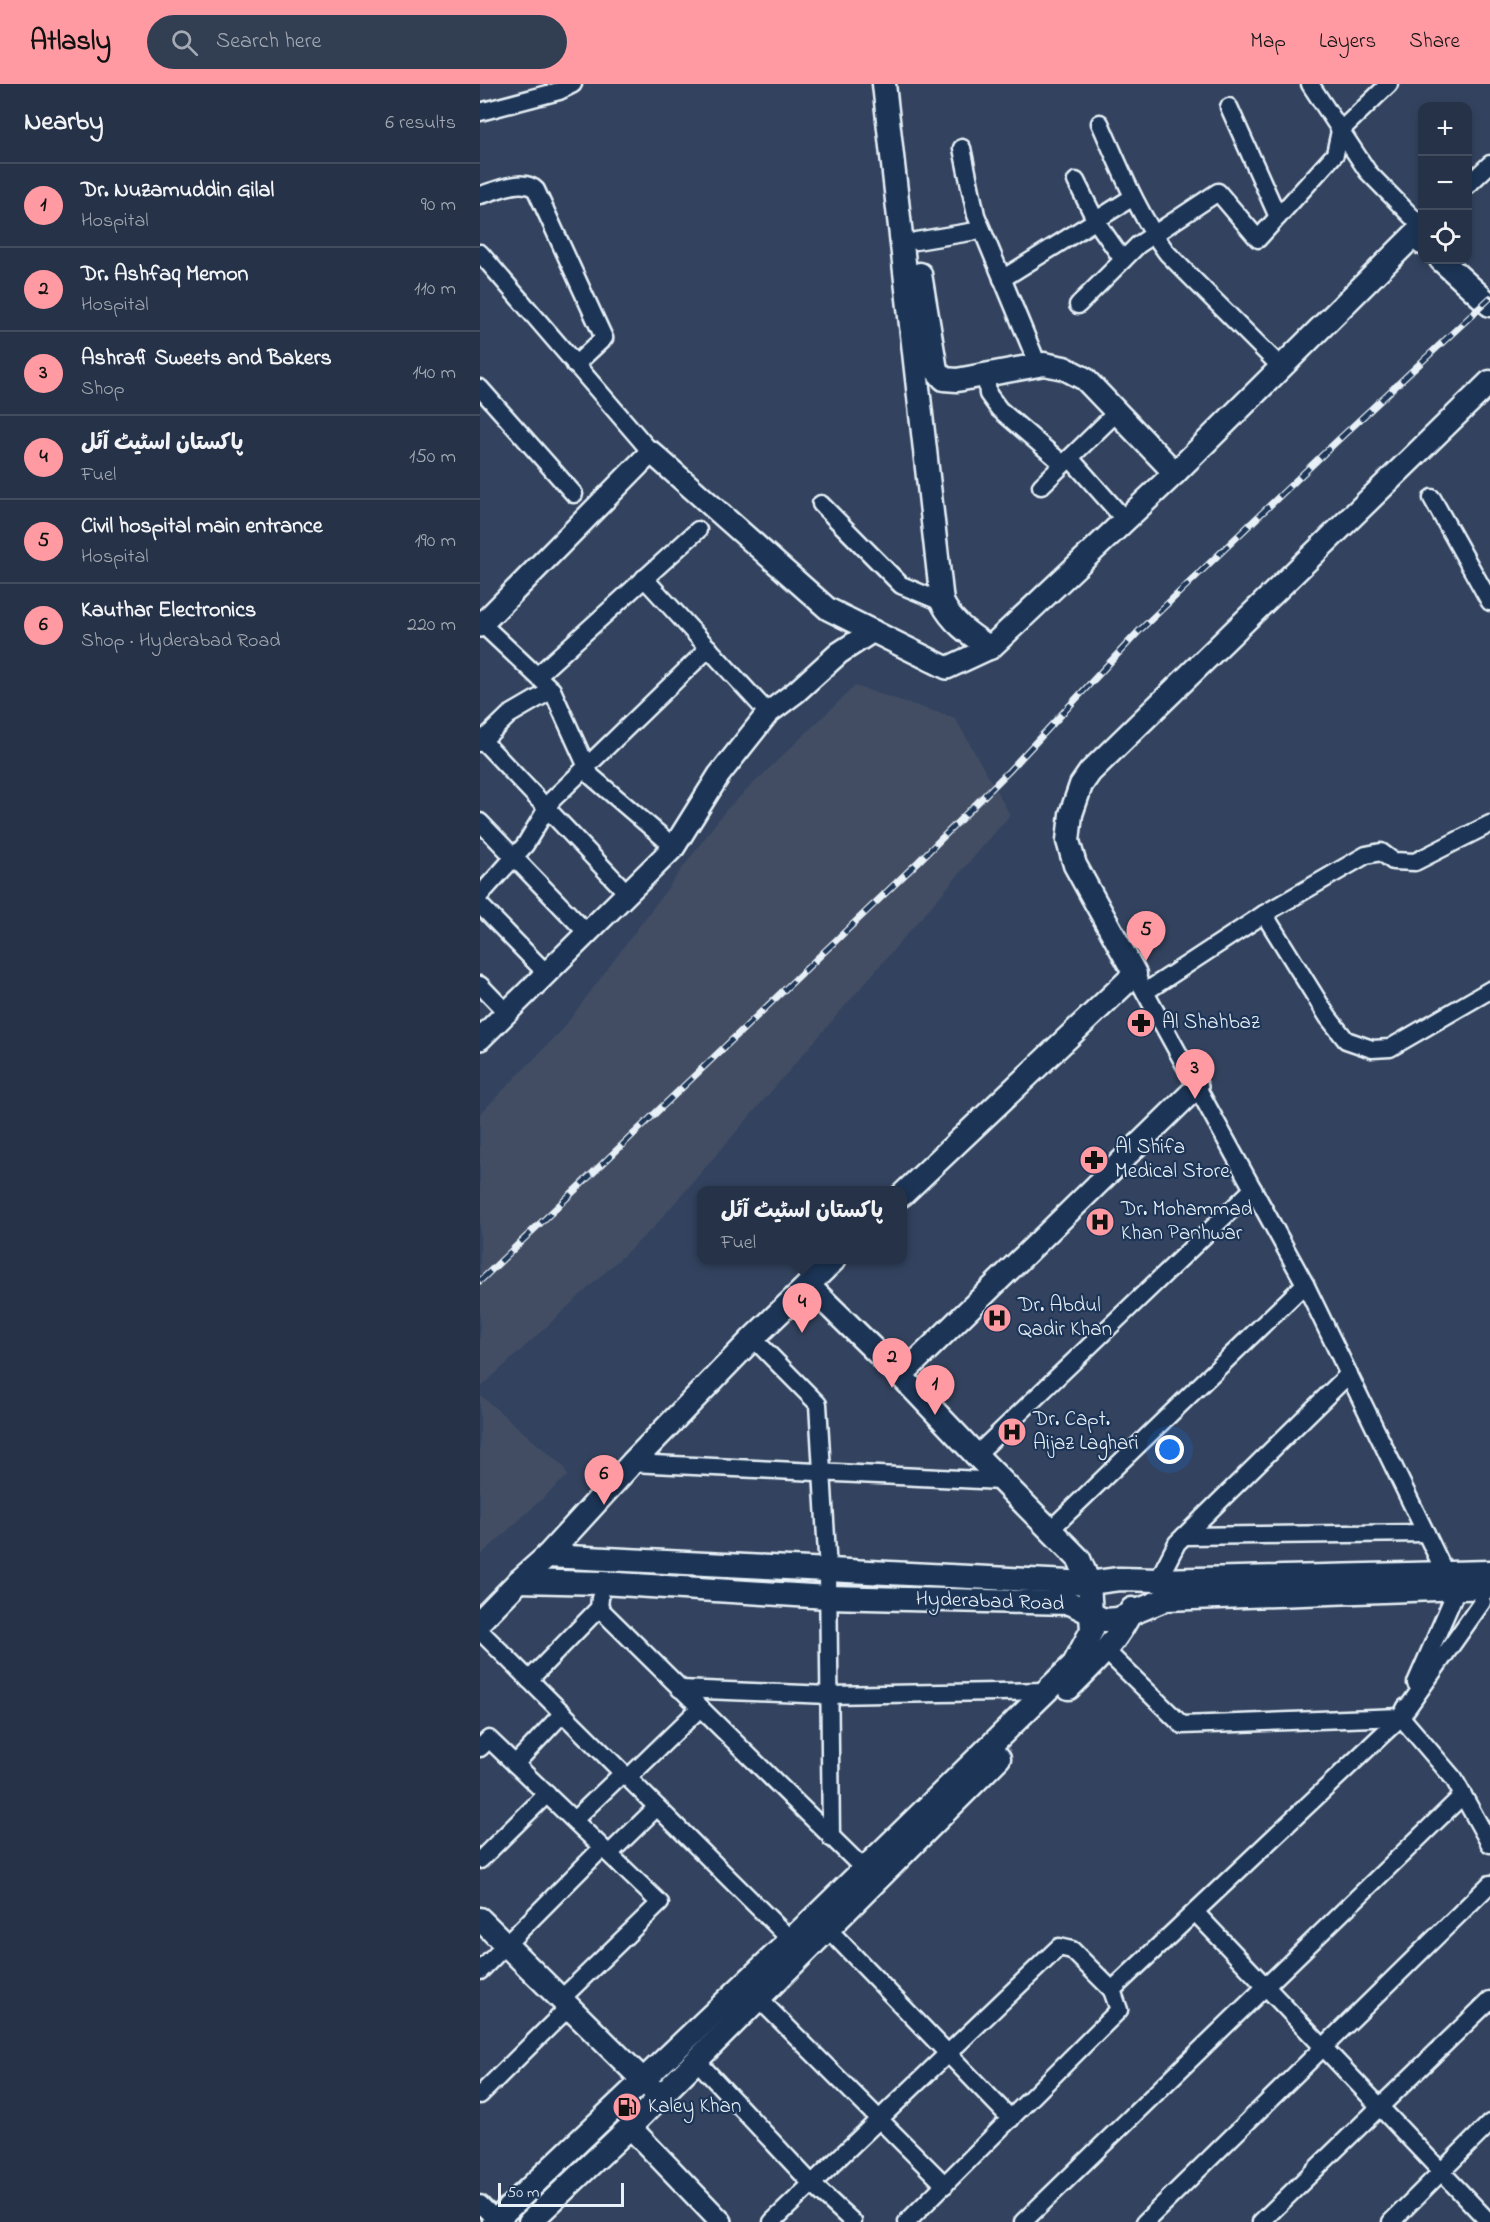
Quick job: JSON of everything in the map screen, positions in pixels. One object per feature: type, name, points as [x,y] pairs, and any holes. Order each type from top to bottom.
[{"type":"main road","points":[[884,84],[942,602],[956,623],[990,648],[1175,473],[1418,235]]},
{"type":"main road","points":[[898,84],[916,241],[936,370],[944,379],[957,380],[1044,364],[1064,368],[1084,379],[1175,473]]},
{"type":"main road","points":[[1445,264],[1490,305]]},
{"type":"main road","points":[[907,1191],[1140,983],[1075,865],[1068,841],[1071,814],[1081,785],[1090,772],[1490,382]]},
{"type":"main road","points":[[480,1622],[519,1581],[547,1556],[632,1463],[753,1338],[830,1264]]},
{"type":"main road","points":[[490,2215],[644,2080],[791,1940],[1074,1664],[1092,1630],[1089,1583],[1079,1559],[901,1376],[808,1285]]},
{"type":"main road","name":"Hyderabad Road","points":[[547,1556],[1089,1583],[1119,1579],[1450,1586],[1487,1597]]},
{"type":"main road","name":"Hyderabad Road","points":[[519,1581],[602,1583],[828,1598],[1070,1603],[1104,1620],[1118,1619],[1166,1599],[1450,1586],[1490,1572]]},
{"type":"main road","points":[[530,2222],[630,2127],[829,1930],[1106,1651],[1134,1603],[1133,1589],[1126,1580]]},
{"type":"main road","points":[[480,1919],[660,2096]]},
{"type":"street","points":[[480,112],[559,91],[573,84]]},
{"type":"street","points":[[1310,84],[1368,172],[1418,231]]},
{"type":"street","points":[[1078,305],[1138,245],[1218,192],[1258,239],[1335,154],[1340,131],[1389,84]]},
{"type":"street","points":[[1229,107],[1278,217]]},
{"type":"street","points":[[1100,123],[1132,197],[1153,235],[1167,254],[1281,367]]},
{"type":"street","points":[[962,148],[976,215],[1038,365]]},
{"type":"street","points":[[1472,180],[1490,164]]},
{"type":"street","points":[[1076,181],[1096,221],[1123,260]]},
{"type":"street","points":[[480,195],[522,184],[530,185],[536,190],[604,338],[575,365]]},
{"type":"street","points":[[1002,279],[1132,197]]},
{"type":"street","points":[[916,241],[982,230]]},
{"type":"street","points":[[480,253],[651,452],[828,609],[947,669],[990,648]]},
{"type":"street","points":[[986,375],[988,394],[999,409],[1066,461],[1125,520]]},
{"type":"street","points":[[480,388],[574,494]]},
{"type":"street","points":[[1041,486],[1117,412]]},
{"type":"street","points":[[651,452],[481,625],[552,690],[591,776],[674,847]]},
{"type":"street","points":[[1432,498],[1490,602]]},
{"type":"street","points":[[821,504],[901,585],[942,602]]},
{"type":"street","points":[[538,675],[698,530]]},
{"type":"street","points":[[644,578],[768,713]]},
{"type":"street","points":[[480,1039],[674,847],[719,775],[768,713],[796,692],[839,653],[873,631]]},
{"type":"street","points":[[480,895],[525,845],[552,800],[709,648]]},
{"type":"street","points":[[552,690],[509,715],[481,741],[628,894]]},
{"type":"street","points":[[480,822],[588,934]]},
{"type":"street","points":[[1401,1717],[1450,1586],[1305,1284],[1140,983],[1366,855],[1380,852],[1393,861],[1415,862],[1490,824]]},
{"type":"street","points":[[480,905],[547,974]]},
{"type":"street","points":[[1264,914],[1328,1017],[1346,1040],[1359,1046],[1372,1049],[1390,1048],[1490,990]]},
{"type":"street","points":[[480,985],[507,1013]]},
{"type":"street","points":[[901,1376],[1197,1088]]},
{"type":"street","points":[[976,1455],[1253,1189]]},
{"type":"street","points":[[1050,1530],[1305,1284]]},
{"type":"street","points":[[753,1338],[818,1404],[828,1571],[831,1838]]},
{"type":"street","points":[[1158,1580],[1177,1543],[1349,1374]]},
{"type":"street","points":[[632,1463],[1002,1481]]},
{"type":"street","points":[[1184,1536],[1426,1533]]},
{"type":"street","points":[[529,1680],[599,1608],[602,1583]]},
{"type":"street","points":[[1113,1990],[1401,1717],[1487,1597]]},
{"type":"street","points":[[599,1608],[864,1869]]},
{"type":"street","points":[[480,1631],[791,1940]]},
{"type":"street","points":[[1106,1651],[1182,1725],[1401,1717]]},
{"type":"street","points":[[680,1689],[830,1695],[1047,1691]]},
{"type":"street","points":[[574,1820],[700,1708]]},
{"type":"street","points":[[515,1764],[563,1713]]},
{"type":"street","points":[[1401,1717],[1454,1779],[1490,1845]]},
{"type":"street","points":[[480,1748],[489,1739],[660,1904],[480,2095]]},
{"type":"street","points":[[480,1860],[547,1794]]},
{"type":"street","points":[[1023,2222],[1463,1795]]},
{"type":"street","points":[[480,1971],[606,1851],[657,1807]]},
{"type":"street","points":[[1145,2222],[1322,2046],[1490,1884]]},
{"type":"street","points":[[1195,1912],[1488,2222]]},
{"type":"street","points":[[829,1930],[1011,2119]]},
{"type":"street","points":[[772,2222],[1059,1947],[1072,1950],[1113,1990],[1119,2010],[907,2222]]},
{"type":"street","points":[[759,1999],[945,2185]]},
{"type":"street","points":[[1261,2222],[1490,2000]]},
{"type":"street","points":[[696,2060],[812,2184],[854,2222]]},
{"type":"street","points":[[1391,2222],[1490,2123]]},
{"type":"street","points":[[630,2127],[721,2222]]},
{"type":"shaded area","points":[[855,686],[955,718],[1010,815],[653,1228],[480,1388],[480,1114],[562,1030],[725,811]]},
{"type":"shaded area","points":[[480,1395],[564,1467],[567,1476],[480,1556]]},
{"type":"railway","points":[[480,1281],[918,862],[1009,771],[1140,630],[1490,298]]},
{"type":"place","name":"Civil hospital main entrance","points":[[1146,961]]},
{"type":"place","name":"Al Shahbaz","points":[[1141,1023]]},
{"type":"place","name":"Ashrafi Sweets and Bakers","points":[[1195,1099]]},
{"type":"place","name":"Al Shifa Medical Store","points":[[1094,1160]]},
{"type":"place","name":"Dr. Mohammad Khan Panhwar","points":[[1100,1222]]},
{"type":"place","name":"Dr. Abdul Qadir Khan","points":[[997,1318]]},
{"type":"place","name":"پاکستان اسٹیٹ آئل","points":[[802,1333]]},
{"type":"place","name":"Dr. Ashfaq Memon","points":[[892,1388]]},
{"type":"place","name":"Dr. Nuzamuddin Gilal","points":[[935,1415]]},
{"type":"place","name":"Dr. Capt. Aijaz Laghari","points":[[1012,1432]]},
{"type":"place","name":"Kauthar Electronics","points":[[604,1505]]},
{"type":"place","name":"Kaley Khan","points":[[627,2107]]}]
